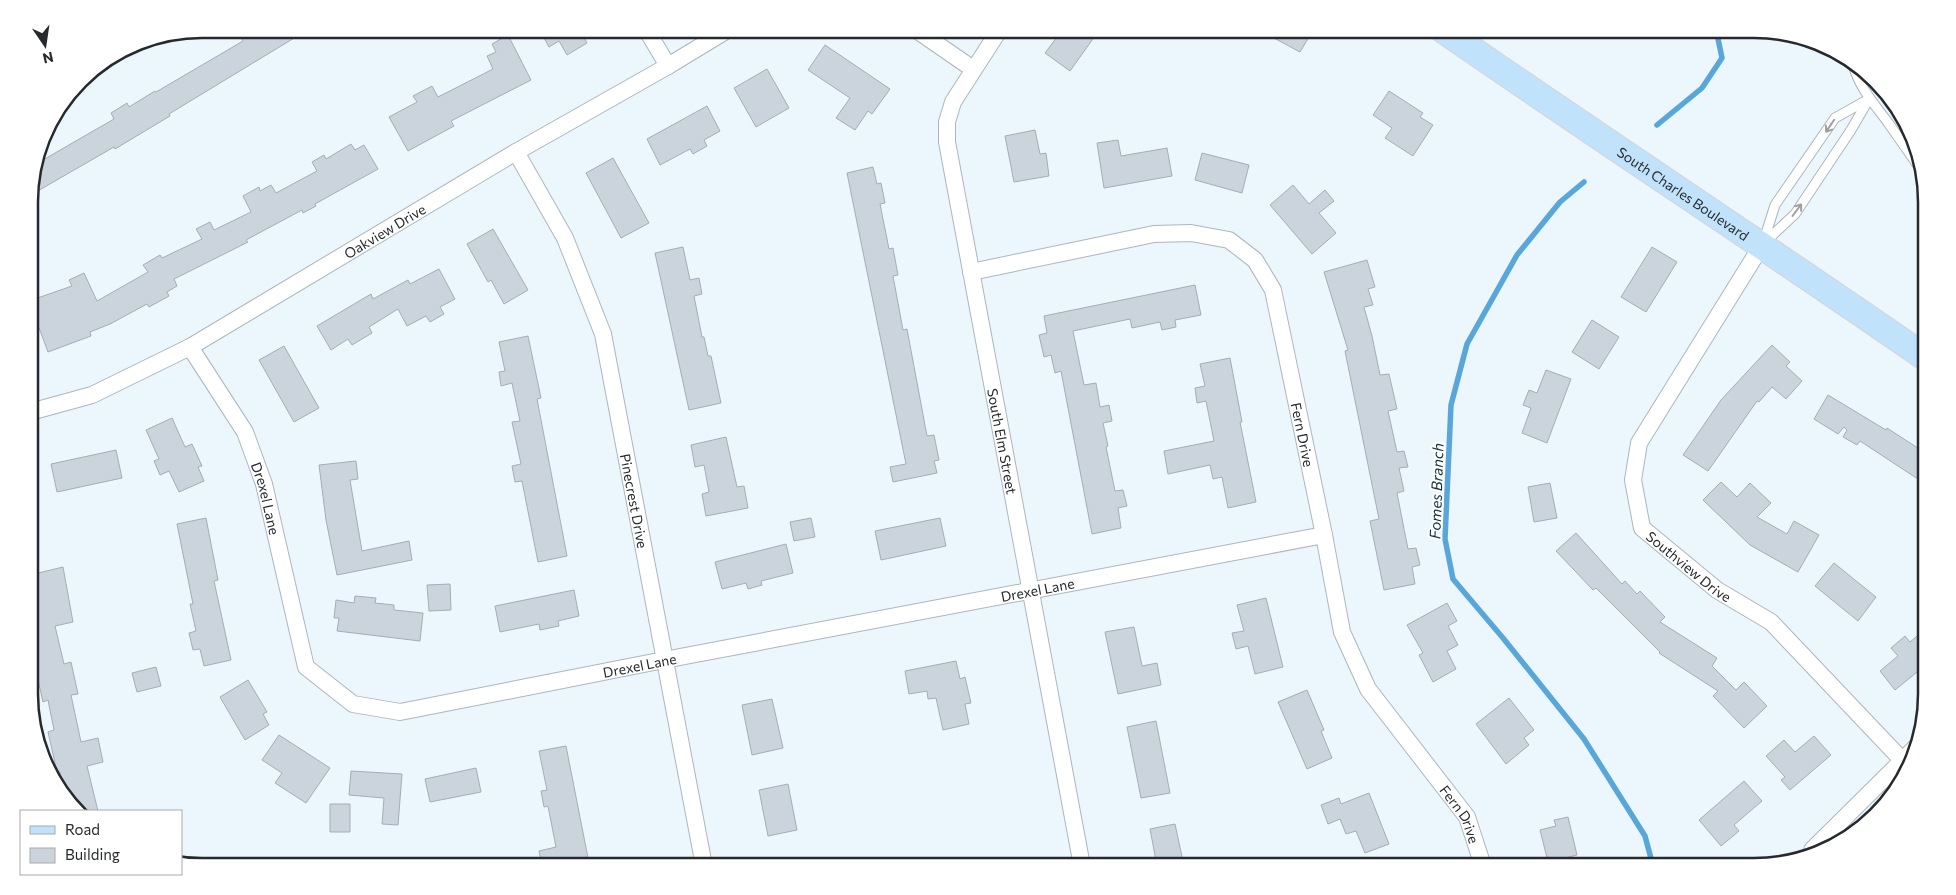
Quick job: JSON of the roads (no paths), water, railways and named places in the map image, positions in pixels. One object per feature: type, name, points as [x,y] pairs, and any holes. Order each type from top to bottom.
[{"type":"main road","name":"South Charles Boulevard","points":[[1455,38],[1918,352]]},
{"type":"street","points":[[651,38],[668,66]]},
{"type":"street","name":"Oakview Drive","points":[[38,410],[92,395],[190,347],[516,152],[714,38]]},
{"type":"street","points":[[928,38],[973,68]]},
{"type":"street","name":"South Elm Street","points":[[994,38],[953,102],[947,122],[947,142],[1080,857]]},
{"type":"street","name":"Pinecrest Drive","points":[[516,152],[565,238],[602,334],[702,858]]},
{"type":"street","name":"Fern Drive","points":[[971,272],[1154,234],[1191,234],[1229,240],[1255,260],[1273,290],[1342,632],[1368,688],[1467,817],[1480,857]]},
{"type":"street","name":"Southview Drive","points":[[1762,245],[1639,443],[1633,480],[1642,528],[1717,590],[1772,622],[1902,760]]},
{"type":"street","name":"Drexel Lane","points":[[190,347],[245,432],[264,484],[306,667],[353,704],[400,712],[664,660],[1324,536]]},
{"type":"street","points":[[1817,845],[1906,756]]},
{"type":"lane","points":[[1856,73],[1869,99],[1913,160]]},
{"type":"lane","points":[[1762,245],[1775,205],[1835,118],[1869,99]]},
{"type":"lane","points":[[1762,245],[1795,214],[1851,130],[1869,99]]},
{"type":"waterway","name":"Fomes Branch","points":[[1657,125],[1702,88],[1722,58],[1718,38]]},
{"type":"waterway","name":"Fomes Branch","points":[[1584,182],[1560,202],[1517,255],[1467,344],[1451,405],[1445,539],[1453,579],[1584,739],[1645,836],[1651,857]]}]
